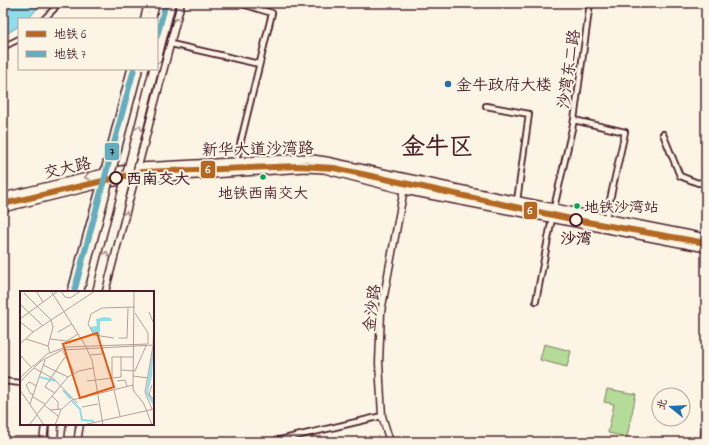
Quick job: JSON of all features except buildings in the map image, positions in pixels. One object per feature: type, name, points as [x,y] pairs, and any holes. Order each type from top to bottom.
[{"type":"highway","points":[[151,18],[155,3]]},
{"type":"highway","points":[[158,54],[171,3]]},
{"type":"highway","points":[[79,291],[138,70]]},
{"type":"highway","points":[[96,291],[154,70]]},
{"type":"highway","points":[[53,442],[54,425]]},
{"type":"highway","points":[[69,442],[71,425]]},
{"type":"main road","points":[[144,18],[148,3]]},
{"type":"main road","points":[[105,291],[136,179],[181,3]]},
{"type":"main road","points":[[71,291],[131,70]]},
{"type":"main road","name":"新华大道沙湾路","points":[[139,167],[306,158],[706,238]]},
{"type":"main road","name":"交大路","points":[[3,197],[104,173],[139,167]]},
{"type":"main road","name":"新华大道沙湾路","points":[[136,179],[305,168],[324,169],[404,190],[706,248]]},
{"type":"main road","name":"金沙路","points":[[390,442],[382,416],[379,363],[381,312],[406,178]]},
{"type":"main road","name":"交大路","points":[[3,208],[101,184],[136,179]]},
{"type":"main road","points":[[704,442],[706,415]]},
{"type":"main road","points":[[43,442],[45,425]]},
{"type":"main road","points":[[77,442],[80,425]]},
{"type":"street","points":[[45,18],[54,9],[57,3]]},
{"type":"street","points":[[236,161],[272,13],[239,3]]},
{"type":"street","name":"沙湾东二路","points":[[536,301],[554,208],[574,120],[590,3]]},
{"type":"street","points":[[3,47],[18,40]]},
{"type":"street","points":[[171,44],[259,64]]},
{"type":"street","points":[[486,106],[529,114],[517,201]]},
{"type":"street","points":[[574,120],[625,132],[606,218]]},
{"type":"street","points":[[663,134],[680,176],[698,183],[706,181]]},
{"type":"street","points":[[3,381],[20,383]]},
{"type":"street","points":[[271,442],[382,416]]},
{"type":"green space","points":[[544,344],[571,351],[567,367],[540,360]]},
{"type":"green space","points":[[607,389],[636,394],[627,437],[608,433],[614,404],[604,402]]},
{"type":"water","points":[[3,3],[42,3],[29,18],[18,18],[18,27],[3,36]]},
{"type":"metro line","name":"7","points":[[158,32],[166,3]]},
{"type":"metro line","name":"7","points":[[74,291],[134,70]]},
{"type":"metro line","name":"6","points":[[3,204],[142,172],[299,166],[334,168],[576,220],[706,243]]},
{"type":"place","name":"金牛政府大楼","points":[[448,84]]},
{"type":"place","name":"地铁西南交大","points":[[263,177]]},
{"type":"place","name":"西南交大","points":[[116,178]]},
{"type":"place","name":"地铁沙湾站","points":[[577,206]]},
{"type":"place","name":"沙湾","points":[[576,220]]},
{"type":"district","name":"金牛区","points":[[437,146]]}]
